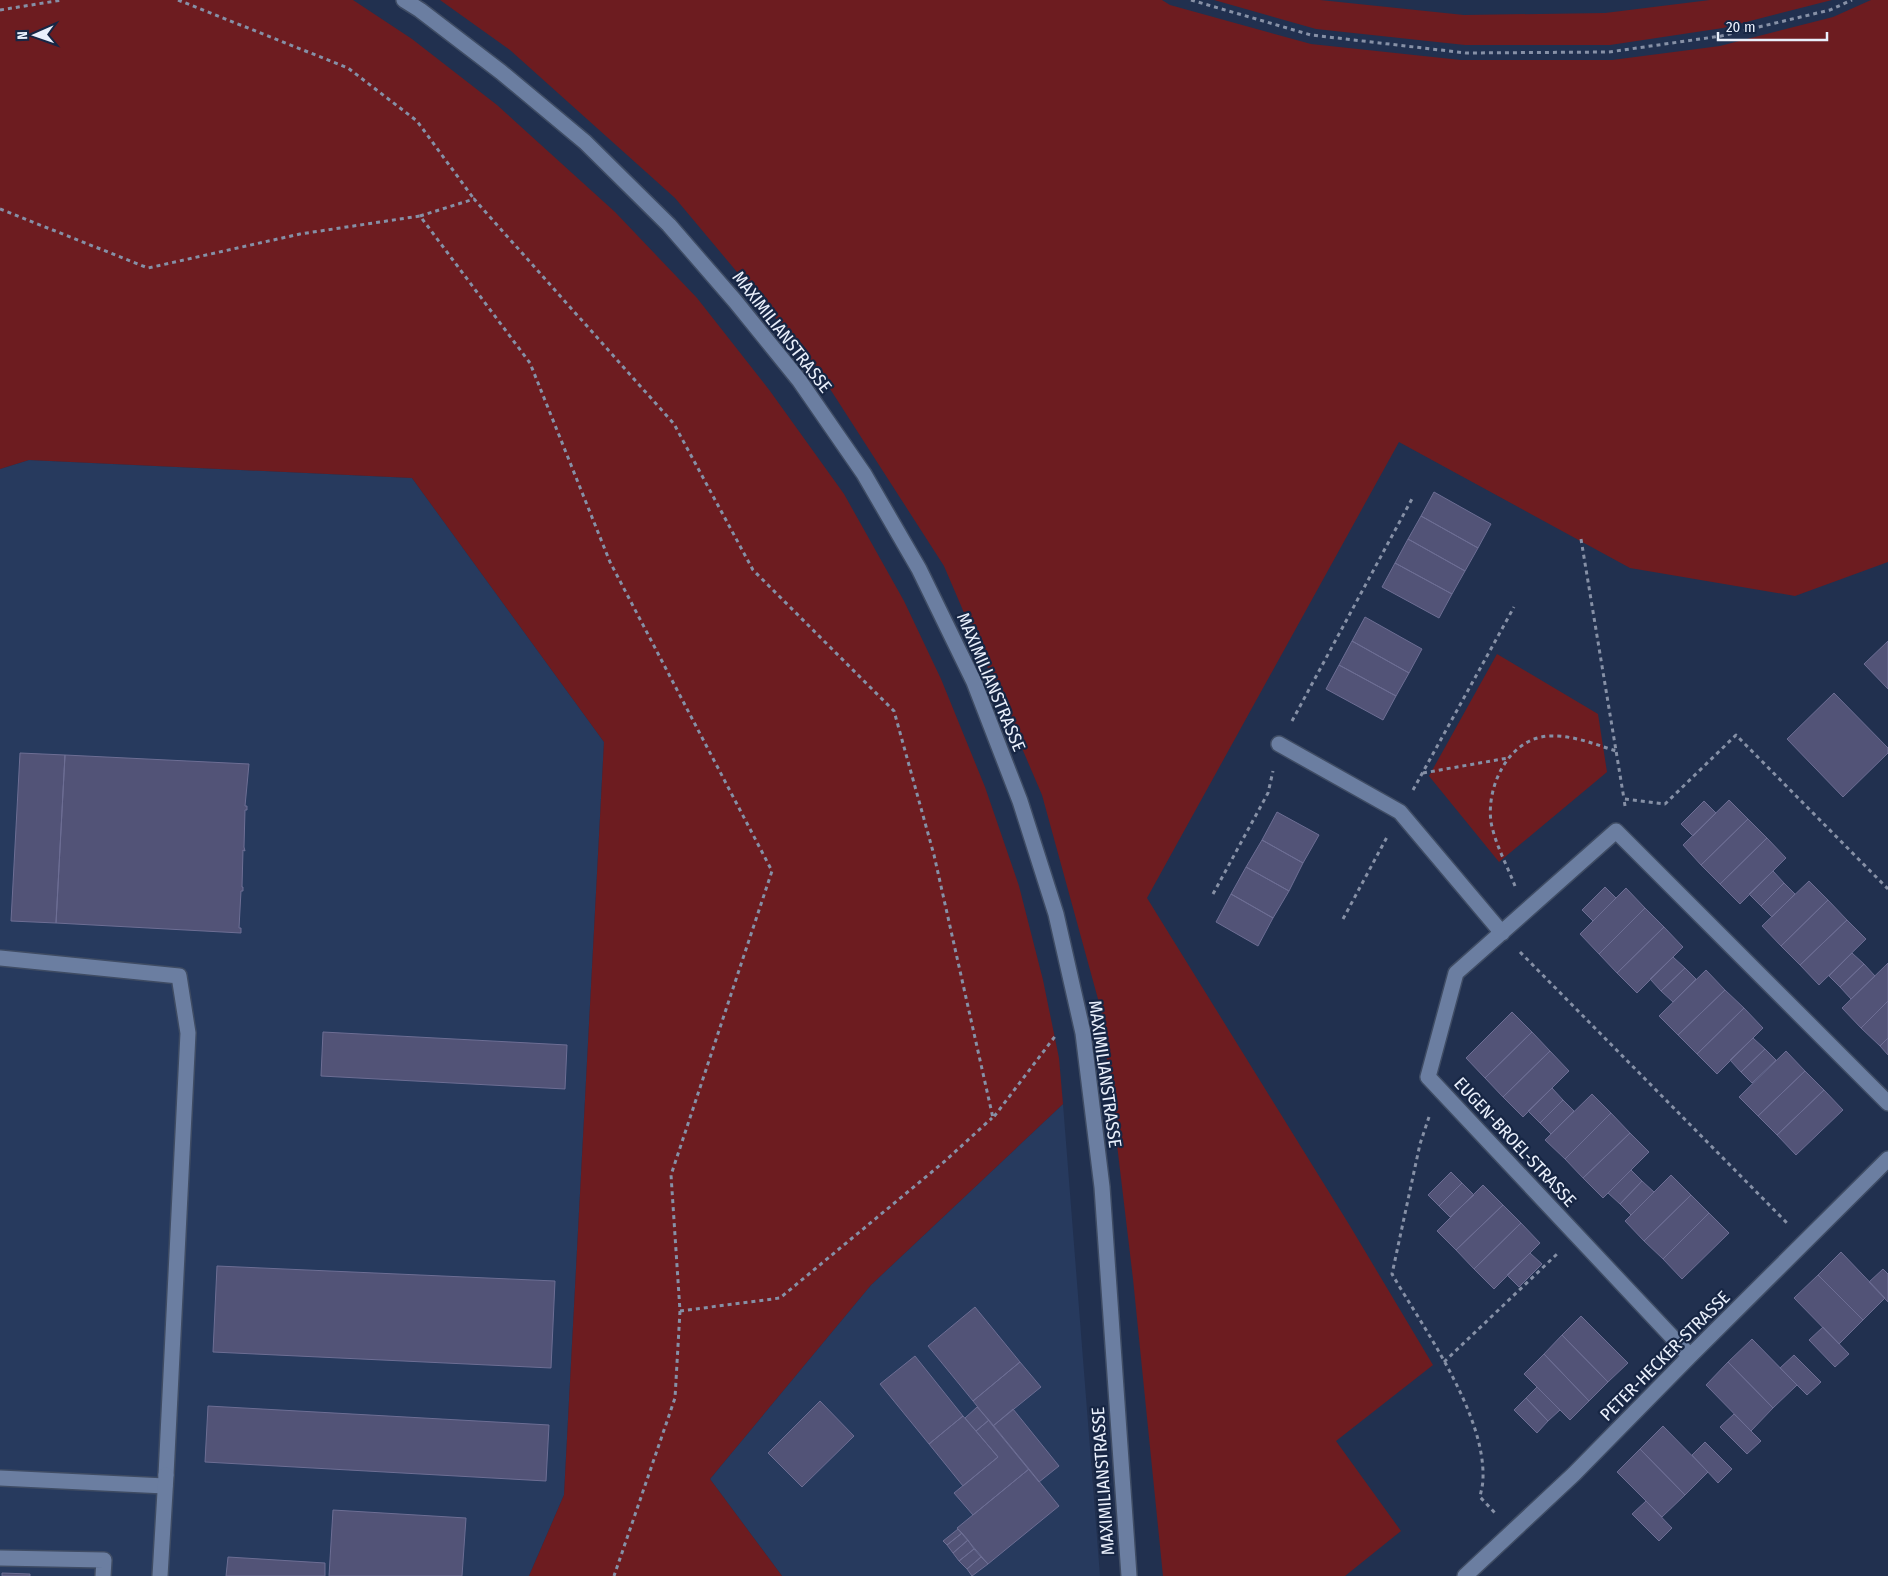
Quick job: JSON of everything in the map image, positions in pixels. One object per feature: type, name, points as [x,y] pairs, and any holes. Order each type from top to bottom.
[{"type":"street","name":"MAXIMILIANSTRASSE","points":[[404,0],[420,10],[501,72],[585,142],[669,225],[736,301],[799,380],[864,474],[919,569],[974,682],[1026,820],[1056,914],[1083,1033],[1102,1187],[1129,1576]]},
{"type":"street","points":[[1279,744],[1400,812],[1502,933]]},
{"type":"street","points":[[1616,831],[1888,1103]]},
{"type":"street","name":"EUGEN-BROEL-STRASSE","points":[[1616,831],[1456,973],[1428,1077],[1690,1356]]},
{"type":"street","points":[[0,958],[179,976],[188,1033],[160,1576]]},
{"type":"street","name":"PETER-HECKER-STRASSE","points":[[1464,1576],[1574,1474],[1888,1159]]},
{"type":"street","points":[[0,1478],[165,1480]]},
{"type":"street","points":[[0,1558],[104,1560],[103,1576]]},
{"type":"path","points":[[0,10],[62,0]]},
{"type":"path","points":[[178,0],[348,68],[417,121],[474,199],[674,424],[753,570],[894,711],[934,855],[993,1118]]},
{"type":"path","points":[[1191,0],[1311,35],[1466,53],[1608,52],[1721,36],[1830,10],[1852,0]]},
{"type":"path","points":[[0,209],[148,268],[300,234],[420,216],[474,199]]},
{"type":"path","points":[[420,216],[530,363],[610,562],[772,871],[671,1175],[680,1311],[675,1398],[614,1576]]},
{"type":"path","points":[[1213,894],[1268,793],[1279,744],[1413,497]]},
{"type":"path","points":[[1582,539],[1627,822],[1616,831]]},
{"type":"path","points":[[1343,919],[1514,607]]},
{"type":"path","points":[[1624,799],[1665,804],[1736,735],[1888,890]]},
{"type":"path","points":[[1524,913],[1496,840],[1491,821],[1491,803],[1494,787],[1509,758],[1520,747],[1547,736],[1581,739],[1616,751]]},
{"type":"path","points":[[1423,773],[1509,758]]},
{"type":"path","points":[[1502,933],[1806,1242]]},
{"type":"path","points":[[680,1311],[780,1298],[945,1162],[993,1118],[1077,1006]]},
{"type":"path","points":[[1439,1088],[1420,1144],[1392,1274],[1444,1362],[1473,1425],[1481,1453],[1483,1478],[1480,1497],[1512,1532]]},
{"type":"path","points":[[1444,1362],[1577,1235]]},
{"type":"shaded area","points":[[0,0],[353,0],[412,39],[497,105],[615,212],[697,298],[770,391],[844,494],[904,601],[941,679],[985,787],[1019,886],[1043,980],[1059,1058],[1063,1104],[871,1285],[710,1479],[782,1576],[529,1576],[564,1495],[604,742],[412,478],[29,460],[0,469]]},
{"type":"shaded area","points":[[440,0],[1162,0],[1170,5],[1311,44],[1461,60],[1612,60],[1720,46],[1833,17],[1871,0],[1888,0],[1888,562],[1795,596],[1630,568],[1399,442],[1147,898],[1350,1226],[1433,1365],[1336,1441],[1401,1531],[1345,1576],[1163,1576],[1133,1279],[1101,1010],[1042,795],[944,566],[814,364],[675,198],[510,50]]},
{"type":"shaded area","points":[[1214,0],[1320,0],[1464,15],[1605,13],[1710,0],[1832,0],[1723,28],[1610,45],[1465,45],[1316,29]]},
{"type":"shaded area","points":[[29,460],[412,478],[604,742],[564,1495],[529,1576],[0,1576],[0,469]]},
{"type":"shaded area","points":[[1497,654],[1598,714],[1607,772],[1499,862],[1429,776]]},
{"type":"shaded area","points":[[1063,1104],[1100,1576],[782,1576],[710,1479],[871,1285]]},
{"type":"building","points":[[1434,492],[1491,524],[1478,548],[1421,516]]},
{"type":"building","points":[[1421,516],[1478,548],[1465,571],[1408,539]]},
{"type":"building","points":[[1408,539],[1465,571],[1452,594],[1395,563]]},
{"type":"building","points":[[1395,563],[1452,594],[1439,618],[1382,587]]},
{"type":"building","points":[[1365,617],[1422,649],[1409,673],[1352,641]]},
{"type":"building","points":[[1352,641],[1409,673],[1396,696],[1339,665]]},
{"type":"building","points":[[1888,641],[1888,689],[1864,664]]},
{"type":"building","points":[[1339,665],[1396,696],[1383,720],[1326,689]]},
{"type":"building","points":[[1834,693],[1888,748],[1888,753],[1843,797],[1787,739]]},
{"type":"building","points":[[20,753],[65,755],[56,923],[11,921]]},
{"type":"building","points":[[65,755],[249,764],[245,806],[247,806],[247,810],[245,810],[245,851],[243,850],[243,891],[241,891],[239,928],[241,928],[241,933],[56,923]]},
{"type":"building","points":[[1729,800],[1748,819],[1701,865],[1683,845]]},
{"type":"building","points":[[1704,801],[1716,813],[1693,836],[1681,824]]},
{"type":"building","points":[[1277,812],[1319,835],[1303,863],[1262,840]]},
{"type":"building","points":[[1748,819],[1767,838],[1720,884],[1701,865]]},
{"type":"building","points":[[1767,838],[1786,858],[1740,904],[1720,884]]},
{"type":"building","points":[[1262,840],[1303,863],[1289,891],[1246,867]]},
{"type":"building","points":[[1246,867],[1289,891],[1273,918],[1231,894]]},
{"type":"building","points":[[1773,871],[1784,883],[1761,906],[1749,894]]},
{"type":"building","points":[[1809,881],[1828,900],[1781,946],[1762,926]]},
{"type":"building","points":[[1784,883],[1795,894],[1772,917],[1761,906]]},
{"type":"building","points":[[1605,887],[1616,898],[1593,921],[1582,910]]},
{"type":"building","points":[[1626,888],[1645,908],[1599,954],[1580,934]]},
{"type":"building","points":[[1231,894],[1273,918],[1258,946],[1216,922]]},
{"type":"building","points":[[1828,900],[1847,920],[1800,965],[1781,946]]},
{"type":"building","points":[[1645,908],[1664,927],[1617,973],[1599,954]]},
{"type":"building","points":[[1847,920],[1866,939],[1819,985],[1800,965]]},
{"type":"building","points":[[1664,927],[1683,947],[1637,993],[1617,973]]},
{"type":"building","points":[[1852,953],[1864,964],[1840,987],[1829,976]]},
{"type":"building","points":[[1673,957],[1685,968],[1661,991],[1650,979]]},
{"type":"building","points":[[1888,963],[1888,1001],[1861,1028],[1842,1008]]},
{"type":"building","points":[[1864,964],[1875,976],[1851,999],[1840,987]]},
{"type":"building","points":[[1685,968],[1696,979],[1673,1002],[1661,991]]},
{"type":"building","points":[[1706,970],[1725,990],[1678,1035],[1659,1016]]},
{"type":"building","points":[[1725,990],[1744,1008],[1697,1054],[1678,1035]]},
{"type":"building","points":[[1888,1001],[1888,1038],[1880,1046],[1861,1028]]},
{"type":"building","points":[[1744,1008],[1763,1028],[1717,1074],[1697,1054]]},
{"type":"building","points":[[1512,1012],[1532,1032],[1485,1078],[1466,1058]]},
{"type":"building","points":[[323,1032],[567,1045],[565,1089],[321,1076]]},
{"type":"building","points":[[1532,1032],[1550,1051],[1503,1097],[1485,1078]]},
{"type":"building","points":[[1753,1038],[1765,1049],[1741,1072],[1730,1060]]},
{"type":"building","points":[[1888,1038],[1888,1055],[1880,1046]]},
{"type":"building","points":[[1765,1049],[1776,1060],[1752,1083],[1741,1072]]},
{"type":"building","points":[[1550,1051],[1569,1071],[1523,1117],[1503,1097]]},
{"type":"building","points":[[1786,1051],[1805,1071],[1758,1116],[1739,1097]]},
{"type":"building","points":[[1805,1071],[1824,1090],[1777,1135],[1758,1116]]},
{"type":"building","points":[[1552,1088],[1563,1100],[1540,1123],[1528,1111]]},
{"type":"building","points":[[1824,1090],[1843,1110],[1796,1155],[1777,1135]]},
{"type":"building","points":[[1592,1094],[1611,1113],[1565,1159],[1545,1140]]},
{"type":"building","points":[[1563,1100],[1574,1111],[1551,1134],[1540,1123]]},
{"type":"building","points":[[1611,1113],[1630,1133],[1583,1178],[1565,1159]]},
{"type":"building","points":[[1630,1133],[1649,1152],[1603,1198],[1583,1178]]},
{"type":"building","points":[[1631,1170],[1642,1181],[1620,1204],[1608,1193]]},
{"type":"building","points":[[1451,1172],[1462,1183],[1439,1206],[1428,1195]]},
{"type":"building","points":[[1671,1175],[1691,1195],[1644,1241],[1625,1221]]},
{"type":"building","points":[[1642,1181],[1654,1192],[1631,1215],[1620,1204]]},
{"type":"building","points":[[1462,1183],[1474,1195],[1450,1217],[1439,1206]]},
{"type":"building","points":[[1483,1185],[1503,1205],[1456,1250],[1437,1231]]},
{"type":"building","points":[[1691,1195],[1709,1213],[1663,1259],[1644,1241]]},
{"type":"building","points":[[1503,1205],[1521,1223],[1474,1269],[1456,1250]]},
{"type":"building","points":[[1709,1213],[1729,1233],[1682,1279],[1663,1259]]},
{"type":"building","points":[[1521,1223],[1540,1243],[1494,1289],[1474,1269]]},
{"type":"building","points":[[1841,1252],[1885,1298],[1863,1320],[1818,1275]]},
{"type":"building","points":[[1530,1253],[1542,1264],[1519,1287],[1507,1275]]},
{"type":"building","points":[[217,1266],[555,1281],[551,1368],[213,1352]]},
{"type":"building","points":[[1883,1269],[1888,1274],[1888,1302],[1869,1282]]},
{"type":"building","points":[[1818,1275],[1863,1320],[1839,1344],[1794,1298]]},
{"type":"building","points":[[975,1307],[1020,1362],[973,1401],[928,1346]]},
{"type":"building","points":[[1581,1316],[1628,1363],[1608,1382],[1562,1335]]},
{"type":"building","points":[[1823,1327],[1849,1354],[1835,1367],[1809,1340]]},
{"type":"building","points":[[1562,1335],[1608,1382],[1589,1401],[1544,1354]]},
{"type":"building","points":[[1752,1339],[1797,1385],[1773,1408],[1728,1362]]},
{"type":"building","points":[[1544,1354],[1589,1401],[1570,1420],[1524,1374]]},
{"type":"building","points":[[1794,1355],[1821,1382],[1807,1395],[1780,1368]]},
{"type":"building","points":[[915,1356],[963,1416],[929,1444],[880,1384]]},
{"type":"building","points":[[1020,1362],[1041,1387],[993,1426],[973,1401]]},
{"type":"building","points":[[1728,1362],[1773,1408],[1751,1431],[1706,1385]]},
{"type":"building","points":[[1537,1387],[1560,1410],[1548,1421],[1526,1398]]},
{"type":"building","points":[[1526,1398],[1548,1421],[1537,1433],[1514,1410]]},
{"type":"building","points":[[820,1401],[854,1436],[802,1487],[768,1453]]},
{"type":"building","points":[[208,1406],[549,1425],[546,1481],[205,1462]]},
{"type":"building","points":[[977,1407],[989,1420],[976,1431],[965,1418]]},
{"type":"building","points":[[1013,1409],[1059,1466],[1039,1482],[993,1426]]},
{"type":"building","points":[[1734,1414],[1761,1441],[1747,1454],[1720,1427]]},
{"type":"building","points":[[963,1416],[998,1457],[963,1486],[929,1444]]},
{"type":"building","points":[[989,1420],[1029,1469],[973,1515],[954,1493],[998,1457],[976,1431]]},
{"type":"building","points":[[1663,1426],[1708,1472],[1685,1495],[1640,1449]]},
{"type":"building","points":[[1705,1442],[1732,1469],[1718,1483],[1692,1455]]},
{"type":"building","points":[[1640,1449],[1685,1495],[1662,1517],[1617,1472]]},
{"type":"building","points":[[1029,1469],[1059,1506],[988,1564],[957,1528]]},
{"type":"building","points":[[1646,1501],[1672,1528],[1659,1541],[1632,1514]]},
{"type":"building","points":[[333,1510],[466,1518],[462,1576],[329,1576]]},
{"type":"building","points":[[958,1529],[962,1533],[947,1545],[943,1541]]},
{"type":"building","points":[[962,1533],[968,1540],[953,1553],[947,1545]]},
{"type":"building","points":[[968,1540],[974,1549],[959,1561],[953,1553]]},
{"type":"building","points":[[974,1549],[981,1557],[967,1569],[959,1561]]},
{"type":"building","points":[[228,1557],[325,1563],[325,1576],[226,1576]]},
{"type":"building","points":[[981,1557],[988,1564],[972,1576],[967,1569]]},
{"type":"building","points":[[2,1573],[30,1574],[30,1576],[2,1576]]}]
